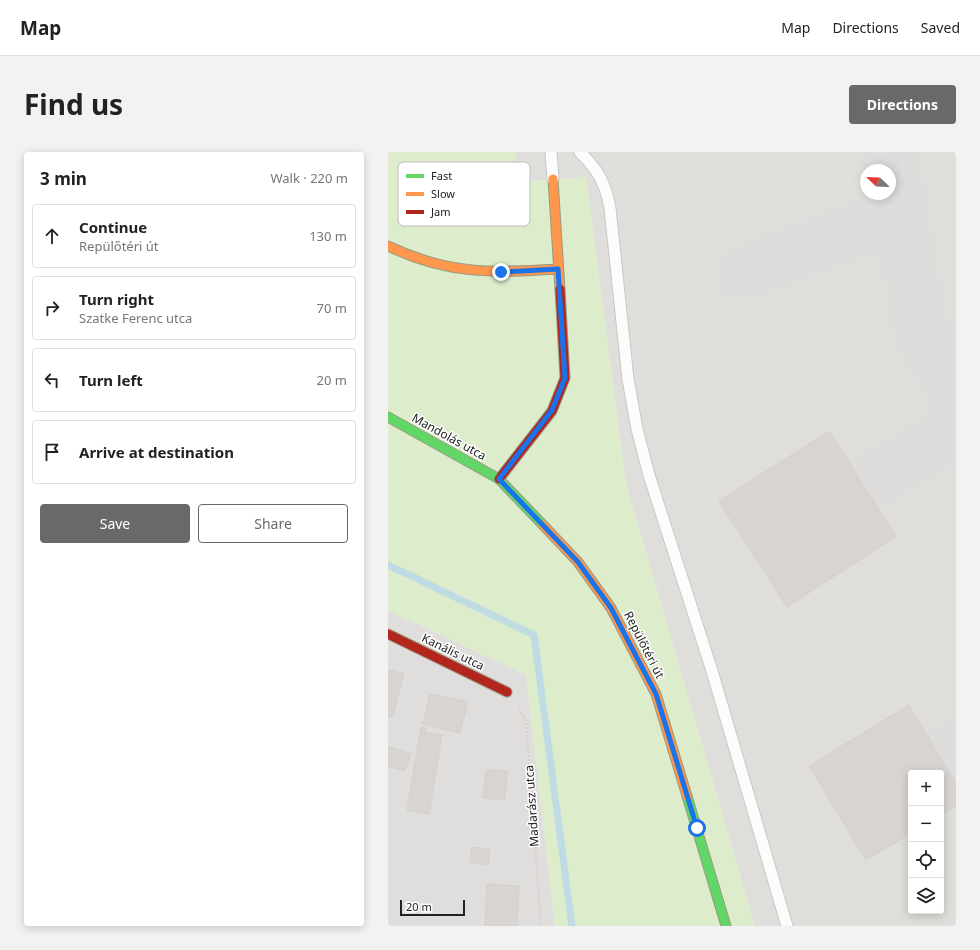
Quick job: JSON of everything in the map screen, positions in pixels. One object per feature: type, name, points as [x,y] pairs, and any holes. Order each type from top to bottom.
[{"type":"street","points":[[499,479],[552,410],[565,378],[553,179]]},
{"type":"street","points":[[388,246],[414,258],[452,268],[501,272],[558,269]]},
{"type":"street","name":"Mandolás utca","points":[[388,417],[499,479]]},
{"type":"street","name":"Repülőtéri út","points":[[499,479],[578,562],[611,608],[656,694],[726,926]]},
{"type":"street","name":"Kanális utca","points":[[388,634],[507,692]]},
{"type":"lane","points":[[551,152],[553,179]]},
{"type":"lane","points":[[580,152],[597,170],[606,188],[610,208],[628,379],[637,429],[649,475],[712,671],[787,926]]},
{"type":"path","name":"Madarász utca","points":[[507,692],[526,721],[541,926]]},
{"type":"shaded area","points":[[515,152],[956,152],[956,926],[755,926],[626,484],[586,177],[530,181],[530,162],[516,162]]},
{"type":"shaded area","points":[[388,610],[526,675],[555,926],[388,926]]},
{"type":"green space","points":[[388,152],[515,152],[516,162],[398,162],[398,226],[530,226],[530,181],[586,177],[626,484],[755,926],[555,926],[526,675],[388,610]]},
{"type":"building","points":[[829,431],[896,536],[787,607],[719,501]]},
{"type":"building","points":[[388,670],[404,674],[392,718],[388,717]]},
{"type":"building","points":[[430,694],[468,702],[460,733],[423,724]]},
{"type":"building","points":[[909,705],[956,783],[956,806],[944,813],[944,770],[908,770],[908,835],[866,860],[809,766]]},
{"type":"building","points":[[421,727],[426,728],[426,733],[442,735],[429,814],[407,810]]},
{"type":"building","points":[[388,746],[411,754],[405,771],[388,766]]},
{"type":"building","points":[[486,770],[507,771],[505,800],[483,798]]},
{"type":"building","points":[[472,847],[490,849],[488,865],[470,862]]},
{"type":"building","points":[[487,884],[519,886],[517,926],[485,926]]},
{"type":"waterway","points":[[388,565],[534,635],[572,926]]},
{"type":"taxiway","points":[[891,152],[920,329],[956,395]]},
{"type":"taxiway","points":[[743,273],[901,212]]},
{"type":"taxiway","points":[[871,482],[956,429]]},
{"type":"taxiway","points":[[949,753],[956,748]]},
{"type":"traffic: fast","points":[[388,417],[499,479],[543,525]]},
{"type":"traffic: fast","points":[[687,796],[726,926]]},
{"type":"traffic: slow","points":[[553,179],[560,289]]},
{"type":"traffic: slow","points":[[388,246],[431,262],[472,270],[513,271],[558,269]]},
{"type":"traffic: slow","points":[[543,525],[578,562],[611,608],[656,694],[687,796]]},
{"type":"traffic: jam","points":[[499,479],[552,411],[565,378],[560,289]]},
{"type":"traffic: jam","points":[[388,634],[507,692]]},
{"type":"route","points":[[501,272],[558,269],[565,378],[552,410],[499,479],[539,519],[578,562],[611,608],[656,694],[697,828]]}]
